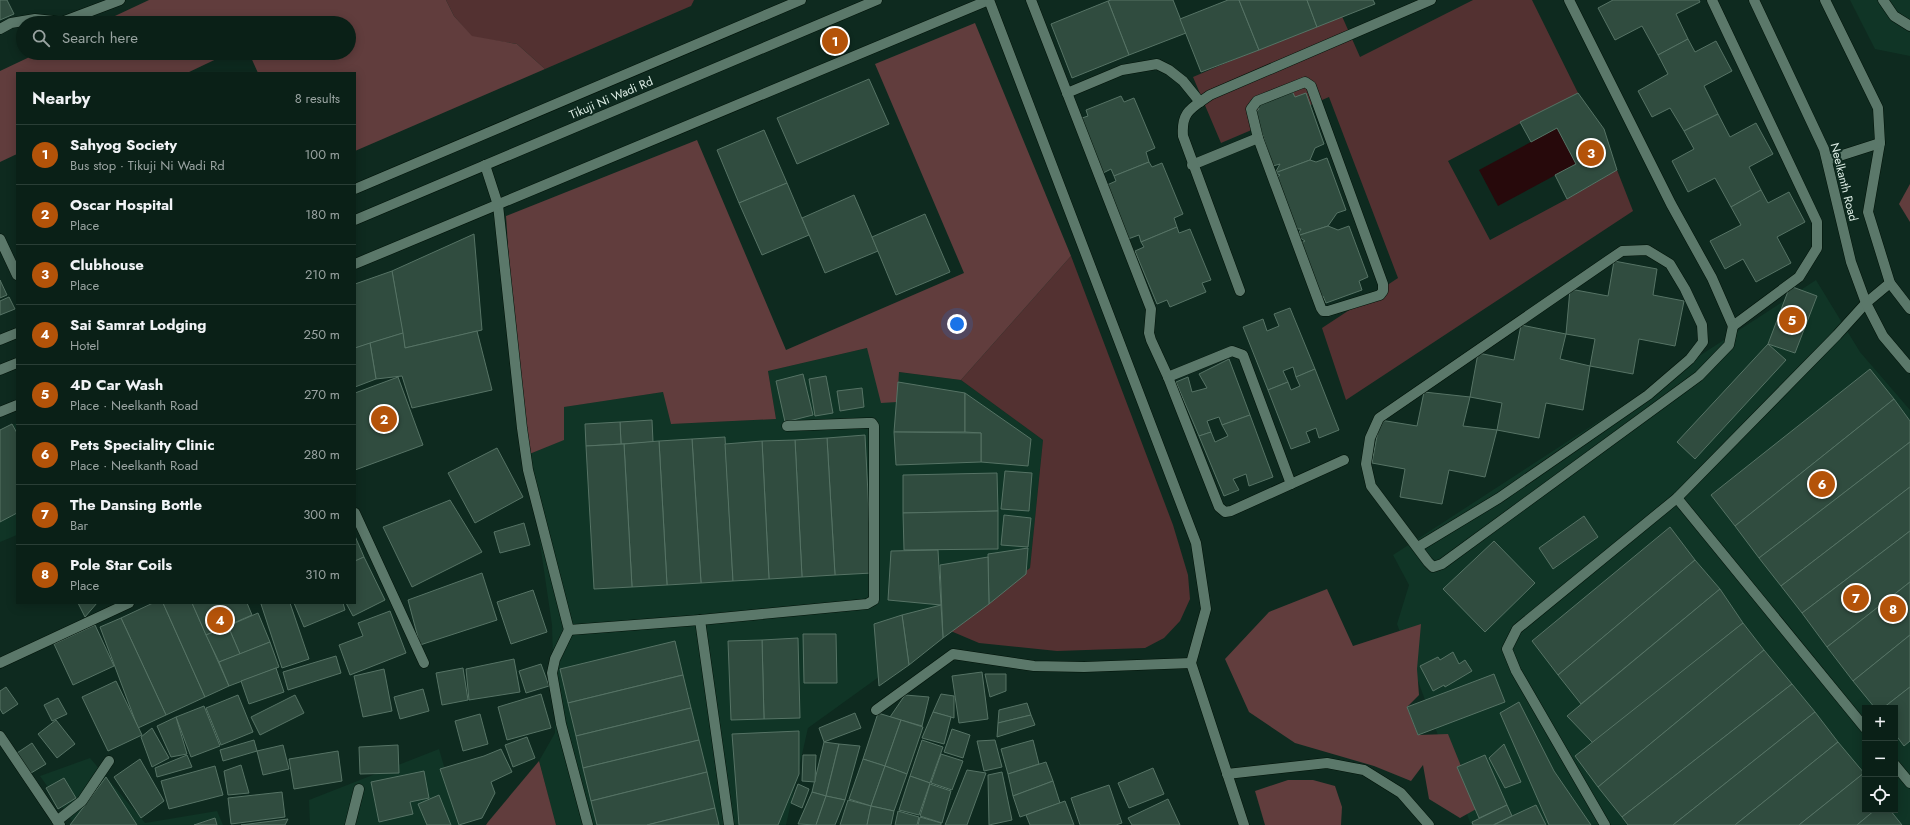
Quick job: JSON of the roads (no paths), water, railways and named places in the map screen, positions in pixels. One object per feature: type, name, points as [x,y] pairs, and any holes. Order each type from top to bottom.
[{"type":"street","points":[[78,16],[120,0]]},
{"type":"street","name":"Tikuji Ni Wadi Rd","points":[[356,190],[801,0]]},
{"type":"street","name":"Tikuji Ni Wadi Rd","points":[[356,220],[877,0]]},
{"type":"street","points":[[356,264],[989,0],[1196,543],[1206,609],[1191,663],[1244,825]]},
{"type":"street","points":[[1031,0],[1151,309],[1149,333],[1168,377],[1219,507],[1225,512],[1231,511],[1344,460]]},
{"type":"street","points":[[1240,291],[1192,165],[1183,136],[1182,123],[1189,111],[1210,95],[1431,0]]},
{"type":"street","points":[[1418,546],[1499,498],[1635,404],[1690,358],[1703,342],[1702,325],[1685,289],[1670,264],[1647,250],[1622,251],[1379,418],[1370,438],[1366,464],[1371,486],[1418,546],[1428,562],[1434,567],[1442,564],[1699,376],[1729,345],[1733,326],[1712,278],[1671,204],[1569,0]]},
{"type":"street","points":[[1712,0],[1817,222],[1817,248],[1799,277],[1733,326]]},
{"type":"street","name":"Neelkanth Road","points":[[1754,0],[1824,149],[1851,262],[1866,303],[1883,336],[1910,368]]},
{"type":"street","name":"Neelkanth Road","points":[[1825,0],[1878,108],[1880,143],[1868,212],[1890,283],[1910,309]]},
{"type":"street","points":[[1883,0],[1894,16],[1910,26]]},
{"type":"street","points":[[0,28],[16,23]]},
{"type":"street","points":[[1067,93],[1122,70],[1157,64],[1169,70],[1183,81],[1200,102]]},
{"type":"street","points":[[1305,82],[1309,84],[1383,284],[1383,290],[1380,295],[1328,311],[1323,311],[1258,138],[1251,109],[1254,103],[1257,100],[1305,82]]},
{"type":"street","points":[[1192,165],[1258,138]]},
{"type":"street","points":[[1827,160],[1880,143]]},
{"type":"street","points":[[485,165],[498,205],[521,420],[528,470],[569,630],[555,659],[552,673],[561,724],[588,825]]},
{"type":"street","points":[[0,239],[16,273]]},
{"type":"street","points":[[1605,825],[1516,671],[1507,649],[1517,629],[1677,498],[1837,335],[1866,303],[1890,283]]},
{"type":"street","points":[[0,340],[16,333]]},
{"type":"street","points":[[1168,377],[1232,351],[1243,355],[1291,484]]},
{"type":"street","points":[[0,370],[16,363]]},
{"type":"street","points":[[0,412],[16,405]]},
{"type":"street","points":[[569,630],[700,620],[867,604],[874,600],[874,426],[872,423],[787,426]]},
{"type":"street","points":[[1677,498],[1862,724]]},
{"type":"street","points":[[356,515],[424,663]]},
{"type":"street","points":[[0,663],[127,604]]},
{"type":"street","points":[[700,620],[729,825]]},
{"type":"street","points":[[876,710],[953,654],[1026,665],[1077,667],[1191,663]]},
{"type":"street","points":[[0,736],[58,823],[82,801],[109,761]]},
{"type":"street","points":[[1227,774],[1327,763],[1364,770],[1401,793],[1429,825]]},
{"type":"street","points":[[1898,769],[1910,783]]},
{"type":"street","points":[[350,825],[359,788]]},
{"type":"place","name":"Sahyog Society","points":[[835,41]]},
{"type":"place","name":"Clubhouse","points":[[1591,153]]},
{"type":"place","name":"4D Car Wash","points":[[1792,320]]},
{"type":"place","name":"Oscar Hospital","points":[[384,419]]},
{"type":"place","name":"Pets Speciality Clinic","points":[[1822,484]]},
{"type":"place","name":"The Dansing Bottle","points":[[1856,598]]},
{"type":"place","name":"Pole Star Coils","points":[[1893,609]]},
{"type":"place","name":"Sai Samrat Lodging","points":[[220,620]]}]
